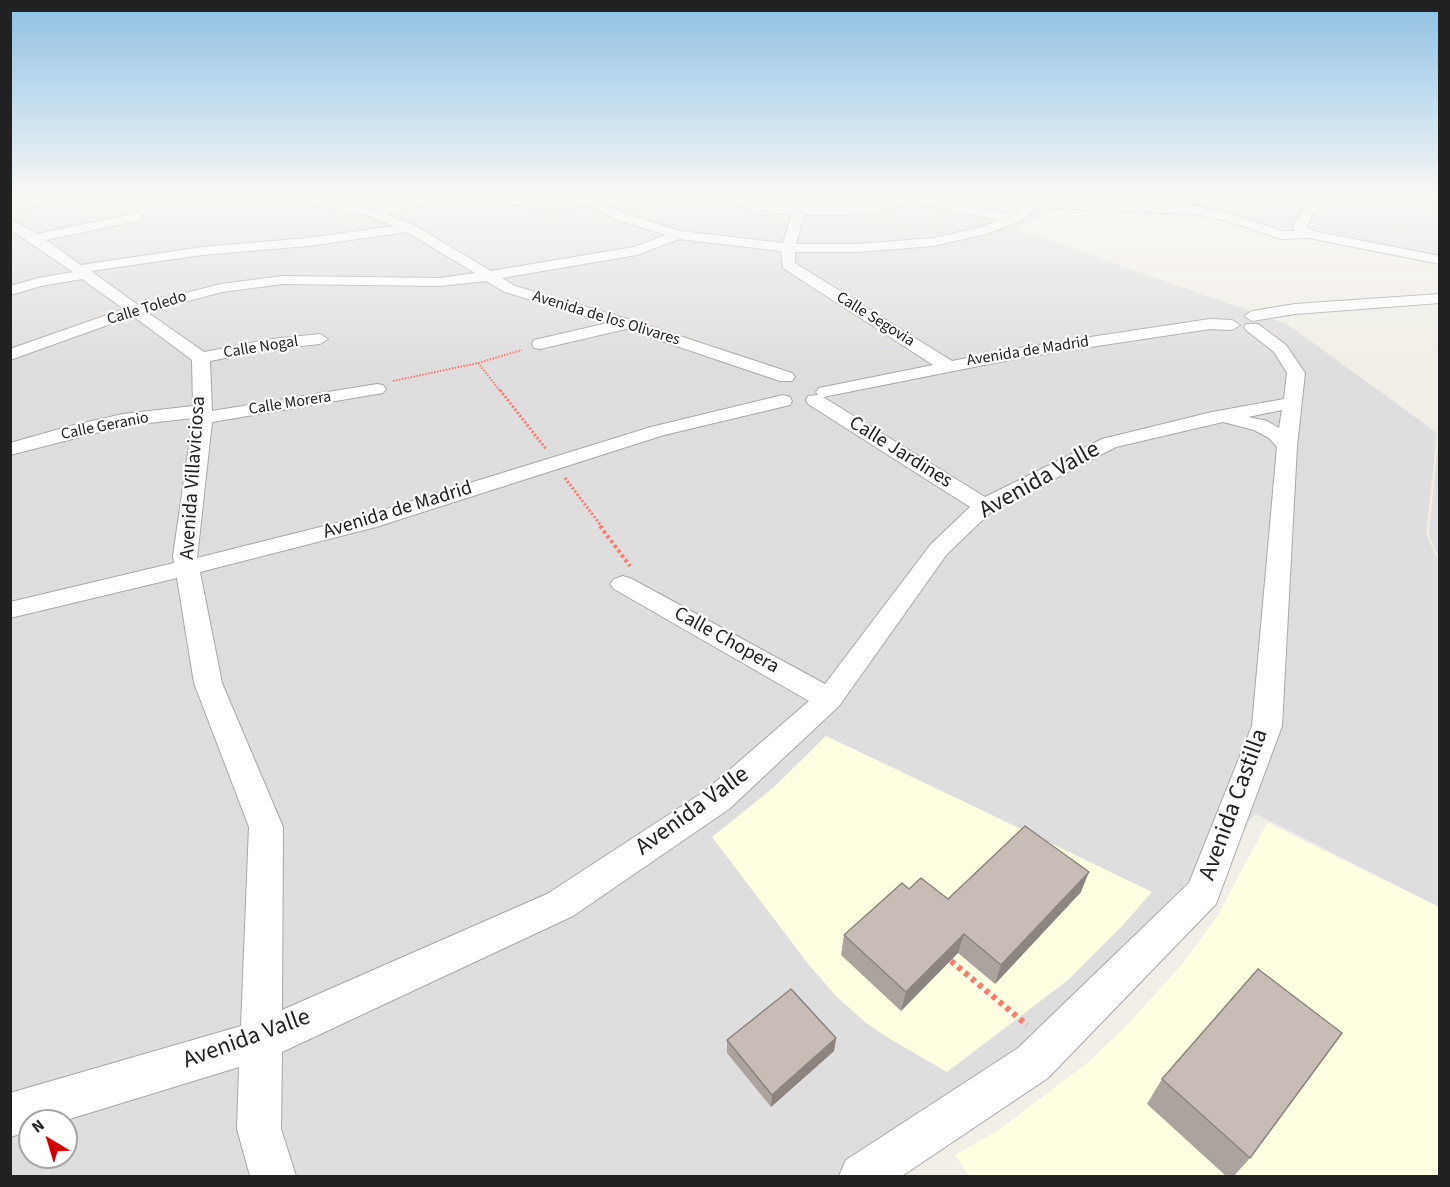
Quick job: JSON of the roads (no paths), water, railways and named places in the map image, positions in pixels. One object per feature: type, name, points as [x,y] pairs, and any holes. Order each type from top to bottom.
[{"type":"street","points":[[56,253],[201,358]]},
{"type":"street","points":[[10,291],[82,272],[188,253]]},
{"type":"street","name":"Avenida de los Olivares","points":[[452,253],[510,289],[810,385]]},
{"type":"street","name":"Calle Toledo","points":[[10,355],[136,310],[221,288],[283,280],[440,282],[489,276],[618,253]]},
{"type":"street","name":"Calle Segovia","points":[[788,253],[788,265],[943,363]]},
{"type":"street","points":[[1407,253],[1440,260]]},
{"type":"street","points":[[1252,322],[1295,309],[1440,298]]},
{"type":"street","name":"Avenida de Madrid","points":[[810,385],[943,363],[1226,322],[1231,313],[1252,322]]},
{"type":"street","name":"Avenida Castilla","points":[[862,1176],[1033,1063],[1203,893],[1267,726],[1287,446],[1296,373],[1280,349],[1252,322]]},
{"type":"street","points":[[540,344],[625,324]]},
{"type":"street","name":"Calle Nogal","points":[[201,358],[272,344],[320,339]]},
{"type":"street","name":"Avenida Villaviciosa","points":[[201,358],[202,415],[186,561],[208,683],[266,827],[259,1129],[273,1176]]},
{"type":"street","points":[[770,383],[810,385],[799,403],[775,394],[770,383]]},
{"type":"street","name":"Calle Jardines","points":[[810,385],[984,506]]},
{"type":"street","name":"Calle Morera","points":[[202,415],[371,390]]},
{"type":"street","name":"Avenida de Madrid","points":[[10,597],[186,561],[296,542],[368,522],[552,459],[658,430],[775,394]]},
{"type":"street","name":"Avenida Valle","points":[[10,1115],[262,1040],[560,905],[717,800],[829,699],[939,549],[984,506],[1109,443],[1212,418],[1291,403]]},
{"type":"street","name":"Calle Geranio","points":[[10,449],[123,420],[202,415]]},
{"type":"street","points":[[1212,418],[1237,419],[1260,425],[1276,434],[1287,446]]},
{"type":"street","name":"Avenida de Madrid","points":[[10,610],[186,561]]},
{"type":"street","name":"Calle Chopera","points":[[632,589],[829,699]]}]
